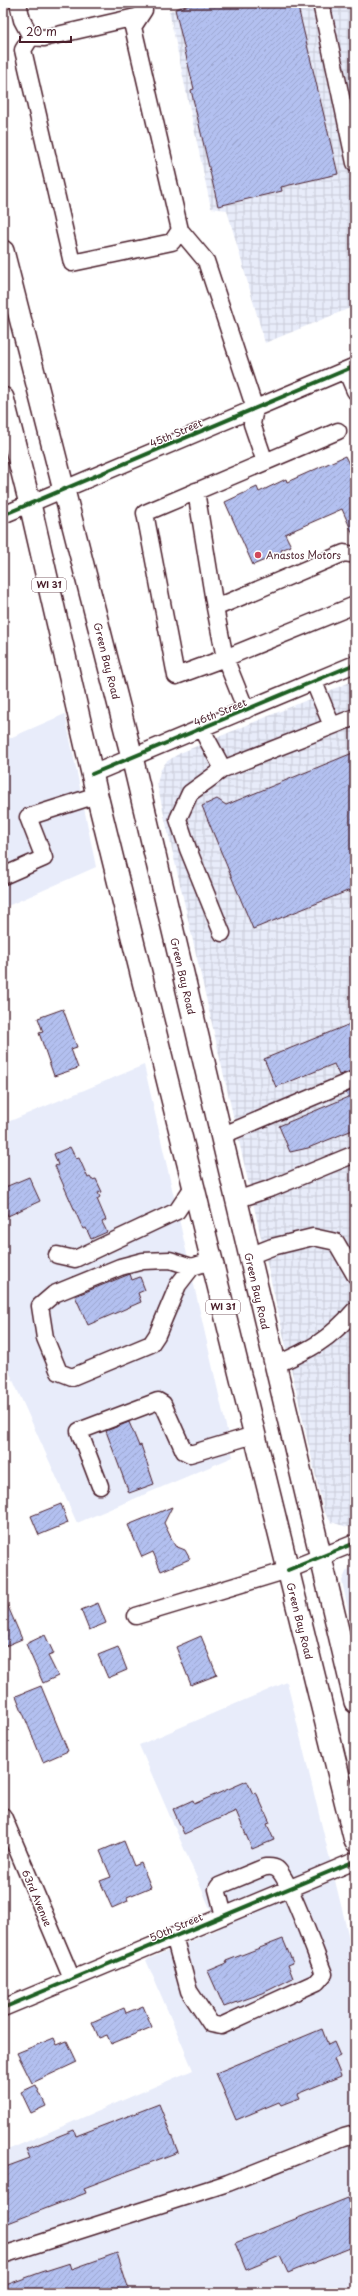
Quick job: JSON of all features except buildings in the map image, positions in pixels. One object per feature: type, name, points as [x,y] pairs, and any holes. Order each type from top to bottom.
[{"type":"main road","name":"Green Bay Road","points":[[3,251],[132,757],[355,1702]]},
{"type":"main road","name":"Green Bay Road","points":[[3,398],[30,504],[97,795],[355,1841]]},
{"type":"street","points":[[18,3],[22,20],[31,37]]},
{"type":"street","points":[[320,3],[355,162]]},
{"type":"street","points":[[31,37],[44,38],[141,10]]},
{"type":"street","points":[[141,10],[133,27],[180,230],[206,261],[254,409],[252,424],[265,462]]},
{"type":"street","points":[[31,37],[23,50],[72,263],[172,242],[180,230]]},
{"type":"street","points":[[350,368],[355,391]]},
{"type":"street","name":"45th Street","points":[[3,515],[350,368]]},
{"type":"street","points":[[338,431],[145,513],[176,676],[225,658],[355,605]]},
{"type":"street","points":[[196,491],[215,608],[225,658],[246,710]]},
{"type":"street","points":[[215,608],[344,553],[355,555]]},
{"type":"street","name":"46th Street","points":[[92,774],[355,664]]},
{"type":"street","points":[[314,682],[332,726]]},
{"type":"street","points":[[222,934],[188,849],[178,819],[190,793],[223,769],[355,717]]},
{"type":"street","points":[[201,728],[223,769]]},
{"type":"street","points":[[3,876],[44,858],[28,817],[97,795]]},
{"type":"street","points":[[221,1136],[355,1079]]},
{"type":"street","points":[[236,1200],[272,1188],[355,1154]]},
{"type":"street","points":[[57,1256],[75,1259],[177,1211],[193,1187]]},
{"type":"street","points":[[249,1256],[272,1246],[313,1237],[336,1242],[355,1275]]},
{"type":"street","points":[[192,1267],[170,1260],[143,1261],[120,1267],[54,1294],[40,1306],[45,1338],[59,1372],[72,1377],[151,1344],[157,1335],[178,1284],[192,1267],[211,1261]]},
{"type":"street","points":[[275,1365],[311,1350],[338,1330],[355,1310]]},
{"type":"street","points":[[100,1486],[79,1431],[142,1406],[158,1401],[163,1404],[184,1451],[190,1454],[254,1435]]},
{"type":"street","points":[[136,1616],[288,1570],[355,1543]]},
{"type":"street","name":"63rd Avenue","points":[[3,1816],[72,1979]]},
{"type":"street","name":"50th Street","points":[[3,2008],[355,1861]]},
{"type":"street","points":[[174,1936],[190,1991],[211,2024],[221,2026],[317,1982],[324,1974],[289,1888],[278,1870],[271,1866],[220,1886],[217,1889],[224,1916]]},
{"type":"street","points":[[3,2255],[228,2183],[355,2134]]},
{"type":"shaded area","points":[[179,3],[355,3],[355,306],[265,343],[227,210],[211,208],[169,11],[180,8]]},
{"type":"shaded area","points":[[355,680],[355,1527],[347,1527],[331,1522],[324,1512],[157,784],[160,771],[166,762],[180,753]]},
{"type":"shaded area","points":[[65,714],[96,867],[3,908],[3,741]]},
{"type":"shaded area","points":[[144,1065],[233,1457],[77,1523],[3,1358],[3,1124]]},
{"type":"shaded area","points":[[355,1564],[355,1643],[342,1581],[346,1572]]},
{"type":"shaded area","points":[[287,1682],[355,1963],[355,2293],[3,2293],[3,2152],[193,2070],[146,1960],[219,1929],[139,1745]]},
{"type":"cycle path","points":[[3,515],[355,366]]},
{"type":"cycle path","points":[[92,774],[355,664]]},
{"type":"cycle path","points":[[288,1570],[355,1543]]},
{"type":"cycle path","points":[[3,2008],[355,1861]]},
{"type":"place","name":"Anastos Motors","points":[[258,555]]}]
